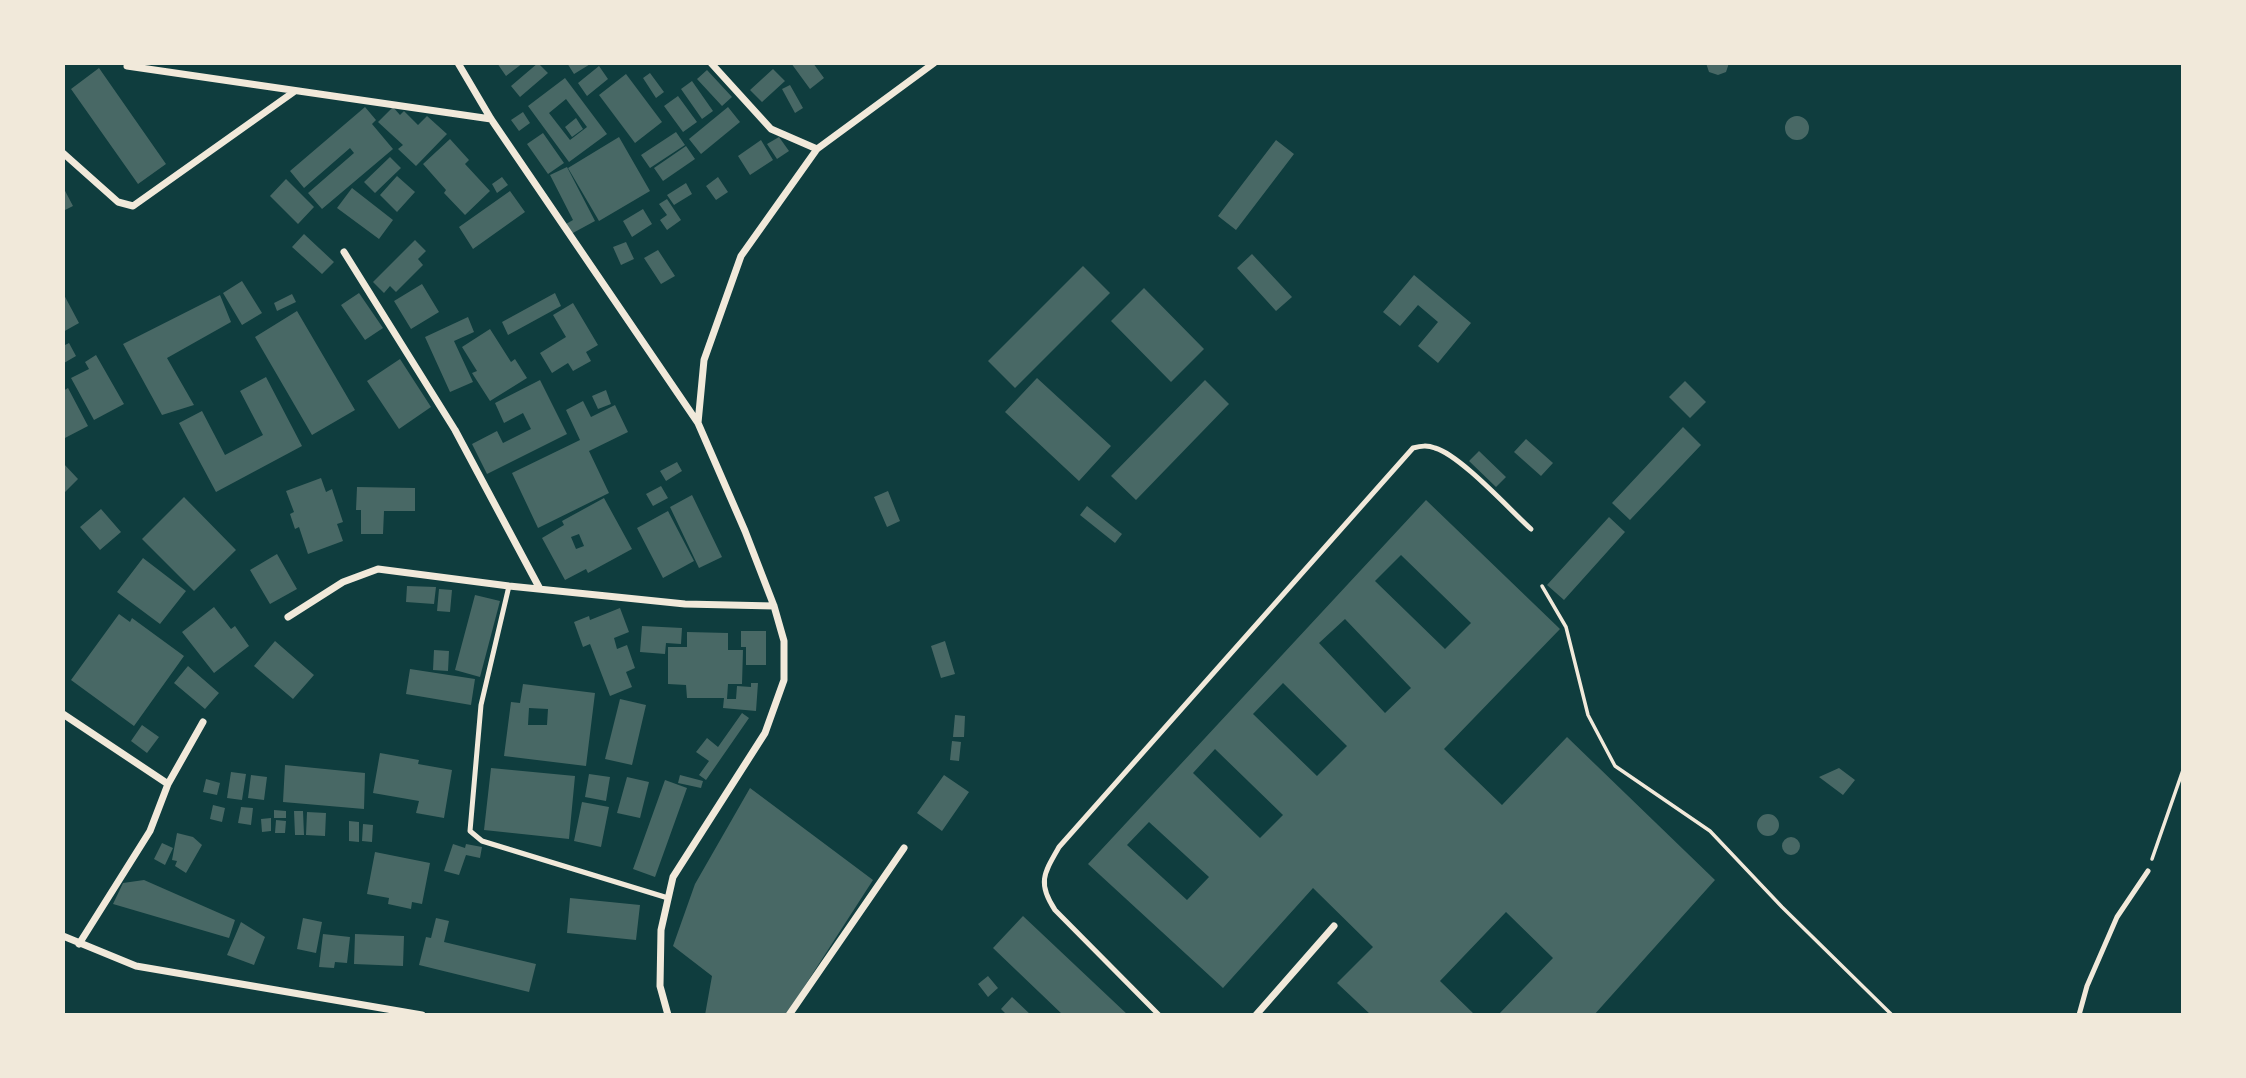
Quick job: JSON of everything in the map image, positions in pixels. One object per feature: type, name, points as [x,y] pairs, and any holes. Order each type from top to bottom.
[{"type":"street","points":[[458,63],[491,119],[698,423],[745,531],[774,606],[784,641],[783,680],[765,733],[673,877],[661,930],[660,986],[668,1015]]},
{"type":"street","points":[[711,63],[771,129],[817,149]]},
{"type":"street","points":[[698,423],[704,360],[741,256],[817,149],[934,63]]},
{"type":"street","points":[[127,66],[491,119]]},
{"type":"street","points":[[63,153],[118,202],[133,206],[295,91]]},
{"type":"street","points":[[344,251],[455,430],[540,589]]},
{"type":"street","points":[[288,617],[343,582],[378,569],[685,604],[774,606]]},
{"type":"street","points":[[63,714],[168,784]]},
{"type":"street","points":[[79,944],[150,831],[168,784],[203,722]]},
{"type":"street","points":[[789,1015],[904,848]]},
{"type":"street","points":[[1256,1015],[1334,926]]},
{"type":"street","points":[[63,936],[136,966],[422,1015]]},
{"type":"lane","points":[[1159,1015],[1055,910],[1045,894],[1044,872],[1059,848],[1413,448],[1435,448],[1452,455],[1531,529]]},
{"type":"lane","points":[[509,586],[481,705],[470,831],[482,841],[668,898]]},
{"type":"lane","points":[[2079,1015],[2087,986],[2117,917],[2148,871]]},
{"type":"path","points":[[1542,586],[1566,628],[1588,715],[1615,766],[1710,831],[1782,907],[1892,1015]]},
{"type":"path","points":[[2148,871],[2183,770]]},
{"type":"building","points":[[497,63],[523,63],[506,76]]},
{"type":"building","points":[[538,63],[548,73],[520,97],[511,86]]},
{"type":"building","points":[[567,63],[592,63],[574,74]]},
{"type":"building","points":[[791,63],[813,63],[824,78],[810,89]]},
{"type":"building","points":[[1706,63],[1729,63],[1726,72],[1718,75],[1709,72]]},
{"type":"building","points":[[599,66],[608,79],[587,96],[578,83]]},
{"type":"building","points":[[99,68],[166,164],[138,184],[71,89]]},
{"type":"building","points":[[773,69],[785,81],[762,102],[750,90]]},
{"type":"building","points":[[707,70],[732,97],[722,106],[697,79]]},
{"type":"building","points":[[650,73],[664,92],[656,98],[643,78]]},
{"type":"building","points":[[626,74],[662,122],[635,143],[599,95]]},
{"type":"building","points":[[565,78],[607,134],[569,162],[528,106]],"holes":[[[566,99],[587,127],[570,140],[549,113]]]},
{"type":"building","points":[[692,81],[713,111],[702,119],[681,89]]},
{"type":"building","points":[[790,85],[803,108],[795,113],[782,89]]},
{"type":"building","points":[[678,96],[697,122],[683,132],[664,106]]},
{"type":"building","points":[[365,107],[376,120],[372,124],[393,149],[322,209],[308,193],[354,153],[350,148],[304,188],[290,171]]},
{"type":"building","points":[[393,107],[400,115],[404,111],[418,125],[427,116],[447,134],[416,166],[398,149],[403,145],[378,122]]},
{"type":"building","points":[[728,107],[740,122],[701,154],[689,139]]},
{"type":"building","points":[[523,112],[530,123],[519,131],[511,120]]},
{"type":"building","points":[[1797,116],[1805,120],[1809,128],[1805,136],[1797,140],[1789,136],[1785,128],[1789,120]]},
{"type":"building","points":[[576,118],[583,129],[572,137],[565,127]]},
{"type":"building","points":[[676,132],[685,145],[650,168],[641,155]]},
{"type":"building","points":[[543,133],[564,163],[548,174],[527,144]]},
{"type":"building","points":[[619,137],[650,191],[599,221],[568,168]]},
{"type":"building","points":[[779,137],[789,151],[777,159],[767,144]]},
{"type":"building","points":[[450,139],[469,160],[465,164],[490,191],[465,215],[444,193],[446,190],[423,164]]},
{"type":"building","points":[[761,140],[773,160],[750,175],[738,156]]},
{"type":"building","points":[[1276,140],[1294,154],[1236,230],[1218,216]]},
{"type":"building","points":[[686,146],[695,159],[663,181],[654,168]]},
{"type":"building","points":[[390,157],[401,168],[375,193],[364,182]]},
{"type":"building","points":[[567,167],[595,221],[571,234],[566,224],[573,220],[550,175]]},
{"type":"building","points":[[397,176],[415,192],[397,212],[380,195]]},
{"type":"building","points":[[502,177],[508,185],[497,193],[492,184]]},
{"type":"building","points":[[718,177],[728,192],[716,200],[706,186]]},
{"type":"building","points":[[286,179],[314,207],[298,224],[270,196]]},
{"type":"building","points":[[686,183],[692,194],[674,205],[667,195]]},
{"type":"building","points":[[63,187],[73,206],[63,211]]},
{"type":"building","points":[[352,188],[393,220],[379,239],[337,208]]},
{"type":"building","points":[[510,191],[525,212],[473,249],[459,227]]},
{"type":"building","points":[[667,199],[681,220],[667,230],[660,220],[667,215],[659,204]]},
{"type":"building","points":[[643,209],[652,224],[632,237],[623,221]]},
{"type":"building","points":[[304,234],[334,262],[322,274],[292,247]]},
{"type":"building","points":[[415,240],[426,251],[418,259],[423,265],[396,292],[390,286],[384,293],[373,282]]},
{"type":"building","points":[[626,242],[634,259],[621,265],[613,247]]},
{"type":"building","points":[[658,250],[675,276],[661,284],[644,258]]},
{"type":"building","points":[[1252,254],[1292,297],[1276,311],[1237,268]]},
{"type":"building","points":[[1083,266],[1110,293],[1015,388],[988,361]]},
{"type":"building","points":[[1414,275],[1471,323],[1438,363],[1418,346],[1438,322],[1418,305],[1400,326],[1383,312]]},
{"type":"building","points":[[242,281],[262,313],[242,325],[223,293]]},
{"type":"building","points":[[422,284],[439,312],[411,329],[394,301]]},
{"type":"building","points":[[1144,288],[1204,349],[1171,382],[1111,321]]},
{"type":"building","points":[[63,293],[79,323],[63,332]]},
{"type":"building","points":[[359,293],[383,328],[365,340],[341,305]]},
{"type":"building","points":[[555,293],[561,306],[508,335],[502,322]]},
{"type":"building","points":[[292,294],[296,302],[277,311],[274,303]]},
{"type":"building","points":[[220,295],[231,322],[167,358],[194,405],[162,415],[123,344]]},
{"type":"building","points":[[573,303],[598,345],[586,352],[591,361],[573,371],[568,363],[552,373],[540,353],[566,337],[553,315]]},
{"type":"building","points":[[297,311],[355,410],[312,435],[255,337]]},
{"type":"building","points":[[468,317],[474,332],[454,341],[473,382],[450,392],[425,337]]},
{"type":"building","points":[[490,329],[511,362],[515,359],[527,378],[490,401],[472,373],[477,371],[462,347]]},
{"type":"building","points":[[69,343],[76,356],[64,363],[63,346]]},
{"type":"building","points":[[96,355],[124,404],[94,420],[71,378],[89,369],[85,362]]},
{"type":"building","points":[[400,359],[431,407],[399,429],[367,381]]},
{"type":"building","points":[[266,377],[302,446],[216,492],[179,423],[202,411],[225,455],[263,435],[240,391]]},
{"type":"building","points":[[1037,378],[1111,446],[1079,481],[1005,412]]},
{"type":"building","points":[[540,380],[567,434],[487,474],[472,444],[497,431],[503,443],[531,429],[523,413],[504,423],[495,403]]},
{"type":"building","points":[[1205,380],[1229,404],[1136,500],[1111,476]]},
{"type":"building","points":[[1685,381],[1706,402],[1690,418],[1669,397]]},
{"type":"building","points":[[68,388],[88,426],[63,439],[63,391]]},
{"type":"building","points":[[606,390],[611,404],[598,409],[592,396]]},
{"type":"building","points":[[583,401],[591,417],[615,405],[628,432],[589,451],[609,493],[538,528],[512,473],[580,440],[566,410]]},
{"type":"building","points":[[1683,427],[1701,445],[1630,520],[1612,503]]},
{"type":"building","points":[[1526,439],[1553,463],[1541,476],[1514,452]]},
{"type":"building","points":[[1479,451],[1506,477],[1496,487],[1469,461]]},
{"type":"building","points":[[677,462],[682,471],[666,481],[660,471]]},
{"type":"building","points":[[63,463],[78,479],[63,494]]},
{"type":"building","points":[[321,478],[326,492],[332,489],[343,522],[337,524],[343,541],[308,554],[299,527],[295,529],[290,514],[294,512],[286,491]]},
{"type":"building","points":[[661,486],[668,498],[653,506],[646,494]]},
{"type":"building","points":[[357,487],[415,488],[415,511],[384,511],[383,534],[361,534],[361,510],[356,510]]},
{"type":"building","points":[[888,491],[900,521],[887,527],[874,497]]},
{"type":"building","points":[[692,495],[722,557],[699,568],[670,507]]},
{"type":"building","points":[[184,497],[236,550],[194,591],[142,539]]},
{"type":"building","points":[[604,498],[632,549],[588,573],[586,569],[565,580],[542,538],[564,525],[562,521]],"holes":[[[579,534],[584,546],[576,549],[571,537]]]},
{"type":"building","points":[[1426,500],[1560,629],[1444,749],[1502,805],[1567,737],[1715,880],[1594,1015],[1498,1015],[1553,958],[1506,912],[1440,981],[1475,1015],[1371,1015],[1337,983],[1373,947],[1313,888],[1223,988],[1088,864]],"holes":[[[1401,555],[1471,623],[1445,649],[1375,581]],[[1345,619],[1411,688],[1385,713],[1319,643]],[[1283,683],[1347,746],[1317,776],[1253,714]],[[1215,749],[1283,815],[1260,838],[1193,773]],[[1149,822],[1209,877],[1187,900],[1127,845]]]},
{"type":"building","points":[[1087,506],[1122,534],[1115,543],[1080,515]]},
{"type":"building","points":[[101,509],[121,532],[100,550],[80,527]]},
{"type":"building","points":[[668,511],[694,561],[663,578],[637,528]]},
{"type":"building","points":[[1609,517],[1625,532],[1564,600],[1547,585]]},
{"type":"building","points":[[277,554],[297,589],[270,604],[250,570]]},
{"type":"building","points":[[143,558],[186,591],[160,624],[117,592]]},
{"type":"building","points":[[407,586],[436,587],[434,604],[406,602]]},
{"type":"building","points":[[439,589],[452,590],[450,612],[437,611]]},
{"type":"building","points":[[475,595],[500,601],[480,677],[455,670]]},
{"type":"building","points":[[214,607],[231,629],[235,626],[249,646],[214,673],[182,632]]},
{"type":"building","points":[[620,608],[629,632],[614,638],[617,649],[627,645],[635,668],[626,672],[632,687],[610,696],[590,644],[583,647],[574,622],[589,616],[590,620]]},
{"type":"building","points":[[119,614],[130,622],[132,618],[184,656],[134,726],[71,680]]},
{"type":"building","points":[[642,626],[682,628],[681,644],[666,643],[665,654],[640,652]]},
{"type":"building","points":[[741,631],[766,631],[766,665],[746,665],[746,647],[741,647]]},
{"type":"building","points":[[687,632],[728,633],[728,650],[743,650],[742,684],[728,684],[727,699],[736,699],[737,686],[751,687],[751,683],[758,683],[756,711],[723,708],[724,698],[687,698],[686,685],[668,684],[668,647],[687,647]]},
{"type":"building","points":[[275,641],[314,675],[293,699],[254,666]]},
{"type":"building","points":[[945,641],[955,674],[941,678],[931,646]]},
{"type":"building","points":[[434,650],[449,651],[448,671],[433,670]]},
{"type":"building","points":[[188,666],[219,693],[205,709],[174,683]]},
{"type":"building","points":[[410,669],[475,679],[471,705],[406,694]]},
{"type":"building","points":[[523,684],[595,693],[586,766],[504,756],[511,702],[520,703]],"holes":[[[529,708],[548,709],[547,725],[528,725]]]},
{"type":"building","points":[[620,699],[646,705],[632,765],[605,759]]},
{"type":"building","points":[[742,713],[749,718],[706,780],[699,775],[709,761],[696,752],[707,738],[718,747]]},
{"type":"building","points":[[955,715],[965,716],[964,737],[953,737]]},
{"type":"building","points":[[142,725],[159,737],[147,753],[131,741]]},
{"type":"building","points":[[952,741],[961,742],[959,761],[950,760]]},
{"type":"building","points":[[380,753],[419,760],[418,764],[452,770],[444,818],[416,813],[419,801],[373,793]]},
{"type":"building","points":[[285,765],[365,773],[364,809],[283,802]]},
{"type":"building","points":[[491,768],[575,776],[569,839],[484,830]]},
{"type":"building","points":[[1839,768],[1855,780],[1843,795],[1819,777]]},
{"type":"building","points":[[231,772],[246,774],[242,800],[227,798]]},
{"type":"building","points":[[589,774],[610,777],[606,801],[585,797]]},
{"type":"building","points":[[251,775],[267,777],[264,800],[248,798]]},
{"type":"building","points":[[680,775],[703,781],[701,788],[678,783]]},
{"type":"building","points":[[944,775],[969,792],[942,831],[917,813]]},
{"type":"building","points":[[627,777],[649,782],[640,818],[617,813]]},
{"type":"building","points":[[206,779],[220,783],[217,795],[203,792]]},
{"type":"building","points":[[665,780],[687,788],[655,877],[633,869]]},
{"type":"building","points":[[750,788],[873,880],[786,1015],[705,1015],[712,976],[673,946],[695,884]]},
{"type":"building","points":[[582,802],[609,807],[601,847],[574,841]]},
{"type":"building","points":[[213,805],[225,808],[222,822],[210,819]]},
{"type":"building","points":[[241,807],[253,808],[251,825],[238,823]]},
{"type":"building","points":[[274,810],[286,811],[286,818],[274,818]]},
{"type":"building","points":[[294,811],[303,811],[304,835],[295,835]]},
{"type":"building","points":[[307,812],[326,813],[325,836],[306,835]]},
{"type":"building","points":[[1768,814],[1776,817],[1779,825],[1776,833],[1768,836],[1760,833],[1757,825],[1760,817]]},
{"type":"building","points":[[271,818],[271,831],[262,832],[261,819]]},
{"type":"building","points":[[276,820],[286,821],[285,833],[275,833]]},
{"type":"building","points":[[349,821],[359,822],[359,842],[349,841]]},
{"type":"building","points":[[363,824],[373,825],[372,842],[362,841]]},
{"type":"building","points":[[177,833],[193,837],[202,845],[186,873],[175,866],[177,861],[172,860]]},
{"type":"building","points":[[1791,837],[1797,840],[1800,846],[1797,852],[1791,855],[1785,852],[1782,846],[1785,840]]},
{"type":"building","points":[[162,843],[173,848],[165,865],[154,859]]},
{"type":"building","points":[[453,844],[465,848],[466,844],[482,847],[480,858],[466,855],[459,875],[444,871]]},
{"type":"building","points":[[375,852],[430,863],[422,904],[412,902],[411,909],[388,904],[389,898],[367,894]]},
{"type":"building","points":[[144,880],[235,920],[229,938],[113,904],[123,883]]},
{"type":"building","points":[[570,898],[640,905],[636,940],[567,933]]},
{"type":"building","points":[[1023,916],[1128,1015],[1063,1015],[993,948]]},
{"type":"building","points":[[303,918],[322,922],[316,953],[297,949]]},
{"type":"building","points":[[436,918],[449,921],[444,942],[536,964],[529,992],[419,965],[426,937],[431,938]]},
{"type":"building","points":[[241,922],[265,937],[254,965],[227,955]]},
{"type":"building","points":[[323,934],[350,937],[347,963],[335,962],[334,968],[319,967]]},
{"type":"building","points":[[355,934],[404,936],[403,966],[354,964]]},
{"type":"building","points":[[988,976],[998,988],[988,997],[978,984]]},
{"type":"building","points":[[1012,997],[1031,1015],[1007,1015],[1001,1009]]}]
